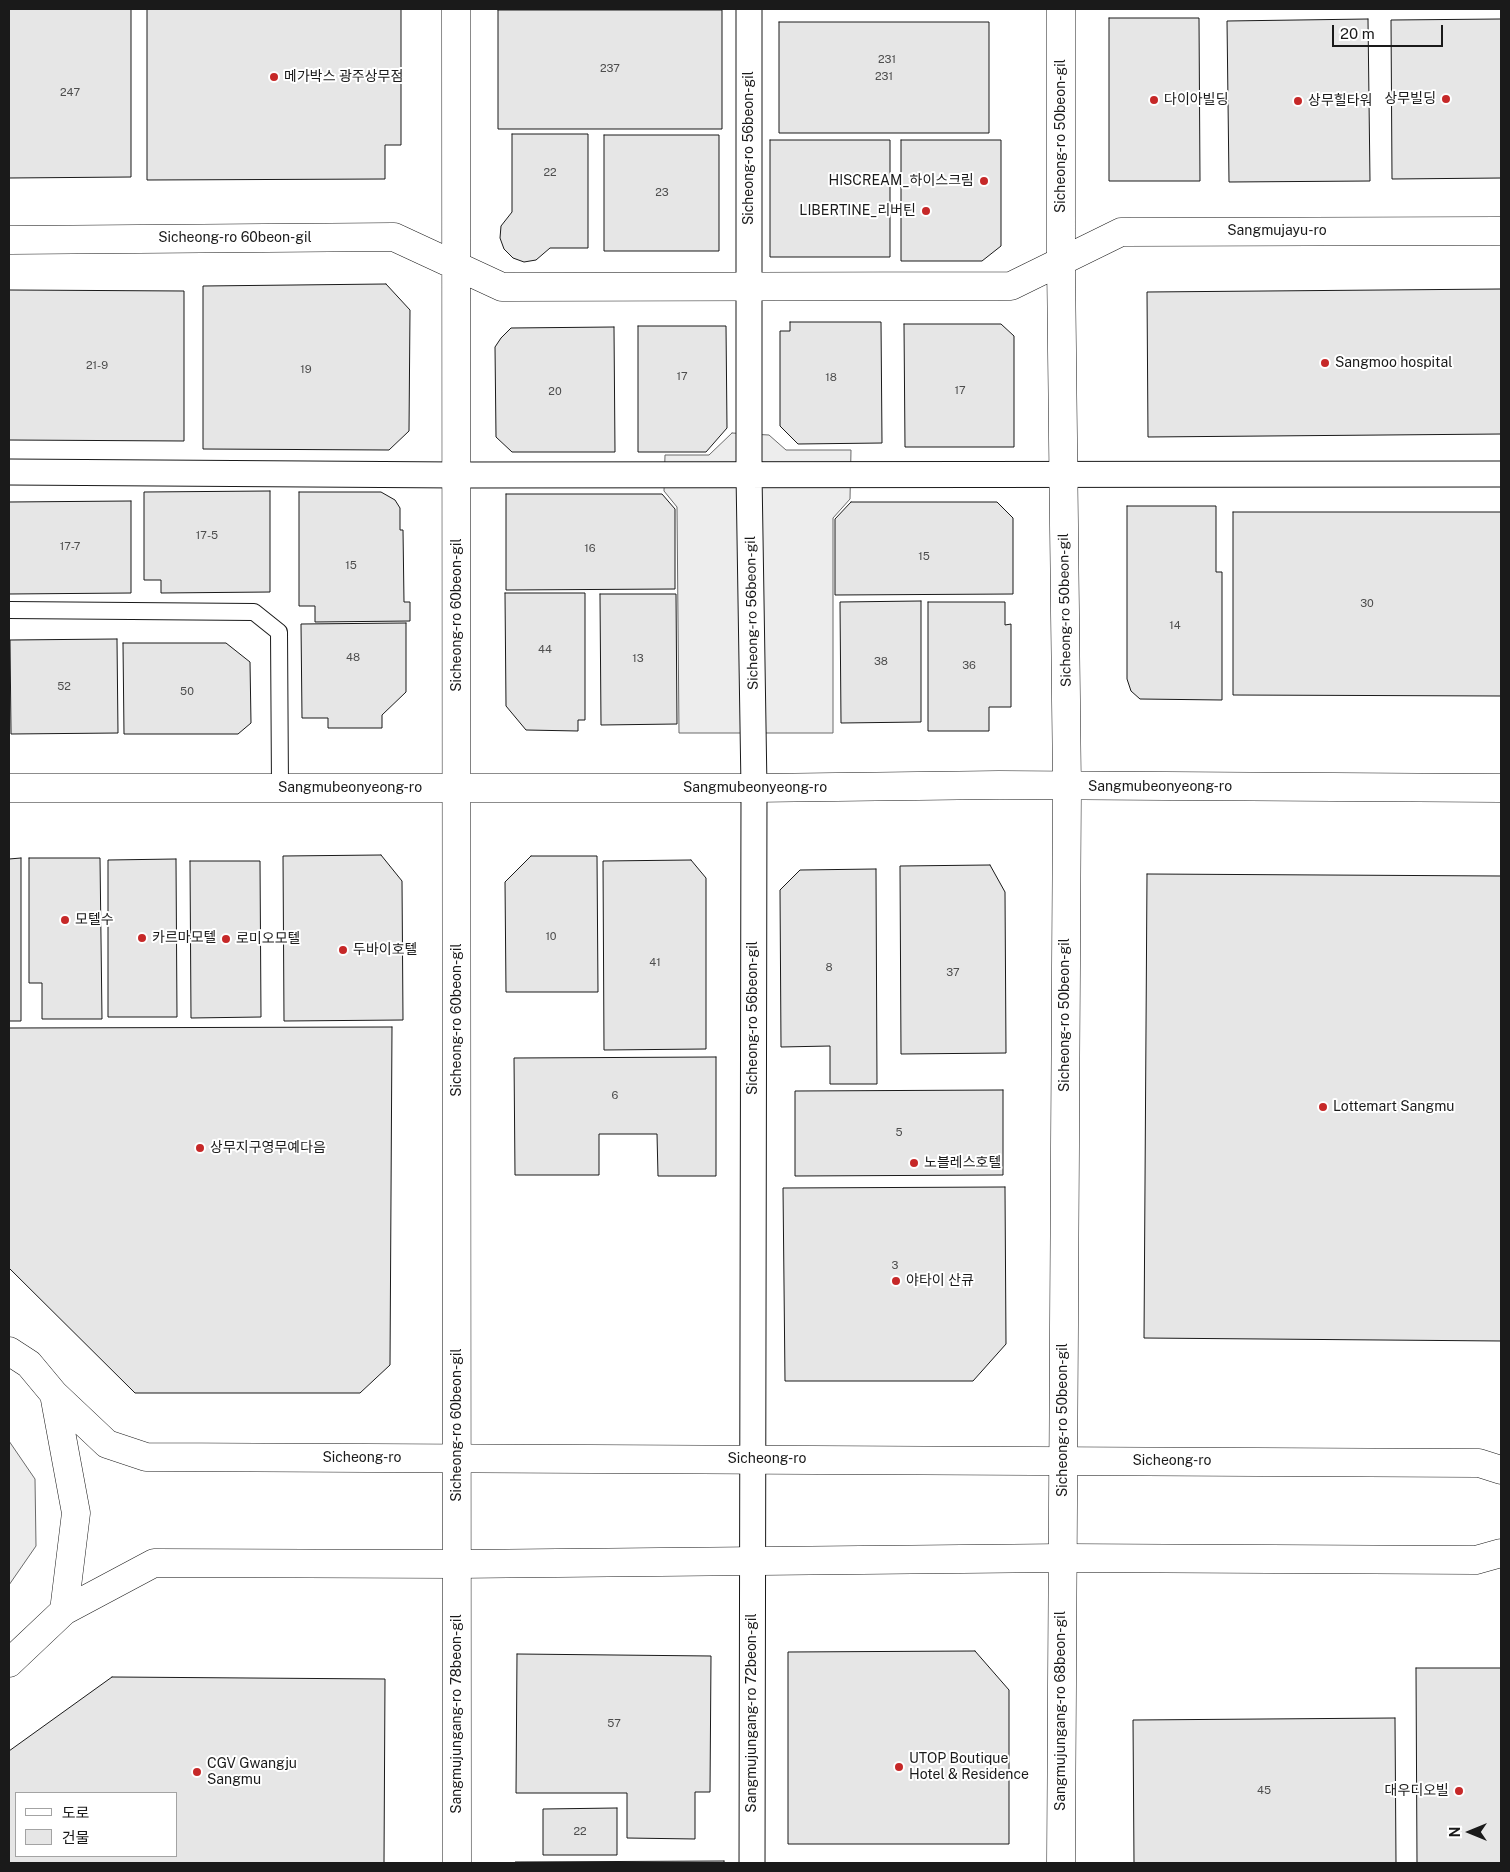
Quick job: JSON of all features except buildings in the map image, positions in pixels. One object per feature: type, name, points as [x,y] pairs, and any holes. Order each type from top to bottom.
[{"type":"street","name":"Sicheong-ro 60beon-gil","points":[[456,9],[457,1564]]},
{"type":"street","name":"Sicheong-ro 56beon-gil","points":[[749,9],[750,474],[754,788],[752,1562]]},
{"type":"street","name":"Sicheong-ro 50beon-gil","points":[[1061,9],[1061,263],[1067,787],[1062,1558]]},
{"type":"street","name":"Sangmujayu-ro","points":[[1061,263],[1121,232],[1501,230]]},
{"type":"street","name":"Sicheong-ro 60beon-gil","points":[[9,240],[394,237],[456,265]]},
{"type":"street","points":[[456,265],[502,287],[1011,286],[1061,263]]},
{"type":"street","points":[[9,472],[457,475],[1501,474]]},
{"type":"street","name":"Sangmubeonyeong-ro","points":[[9,788],[1501,788]]},
{"type":"street","name":"Sicheong-ro","points":[[9,1351],[30,1364],[54,1394],[107,1444],[146,1457],[1479,1462],[1501,1470]]},
{"type":"street","name":"Sicheong-ro","points":[[54,1394],[76,1513],[64,1611]]},
{"type":"street","points":[[9,1663],[64,1611],[154,1564],[457,1564],[1062,1558],[1476,1560],[1501,1554]]},
{"type":"street","name":"Sangmujungang-ro 68beon-gil","points":[[1061,1863],[1062,1558]]},
{"type":"street","name":"Sangmujungang-ro 72beon-gil","points":[[752,1562],[752,1863]]},
{"type":"street","name":"Sangmujungang-ro 78beon-gil","points":[[457,1564],[457,1863]]},
{"type":"lane","points":[[9,610],[254,612],[279,632],[280,788]]},
{"type":"shaded area","points":[[732,433],[769,435],[786,450],[851,450],[850,499],[833,518],[833,733],[679,733],[677,507],[664,491],[665,455],[709,455]]},
{"type":"shaded area","points":[[9,1441],[35,1479],[36,1546],[9,1585]]},
{"type":"place","name":"메가박스 광주상무점","points":[[274,77]]},
{"type":"place","name":"상무빌딩","points":[[1446,99]]},
{"type":"place","name":"다이아빌딩","points":[[1154,100]]},
{"type":"place","name":"상무힐타워","points":[[1298,101]]},
{"type":"place","name":"HISCREAM_하이스크림","points":[[984,181]]},
{"type":"place","name":"LIBERTINE_리버틴","points":[[926,211]]},
{"type":"place","name":"Sangmoo hospital","points":[[1325,363]]},
{"type":"place","name":"모텔수","points":[[65,920]]},
{"type":"place","name":"카르마모텔","points":[[142,938]]},
{"type":"place","name":"로미오모텔","points":[[226,939]]},
{"type":"place","name":"두바이호텔","points":[[343,950]]},
{"type":"place","name":"Lottemart Sangmu","points":[[1323,1107]]},
{"type":"place","name":"상무지구영무예다음","points":[[200,1148]]},
{"type":"place","name":"노블레스호텔","points":[[914,1163]]},
{"type":"place","name":"야타이 산큐","points":[[896,1281]]},
{"type":"place","name":"UTOP Boutique Hotel & Residence","points":[[899,1767]]},
{"type":"place","name":"CGV Gwangju Sangmu","points":[[197,1772]]},
{"type":"place","name":"대우디오빌","points":[[1459,1791]]}]
